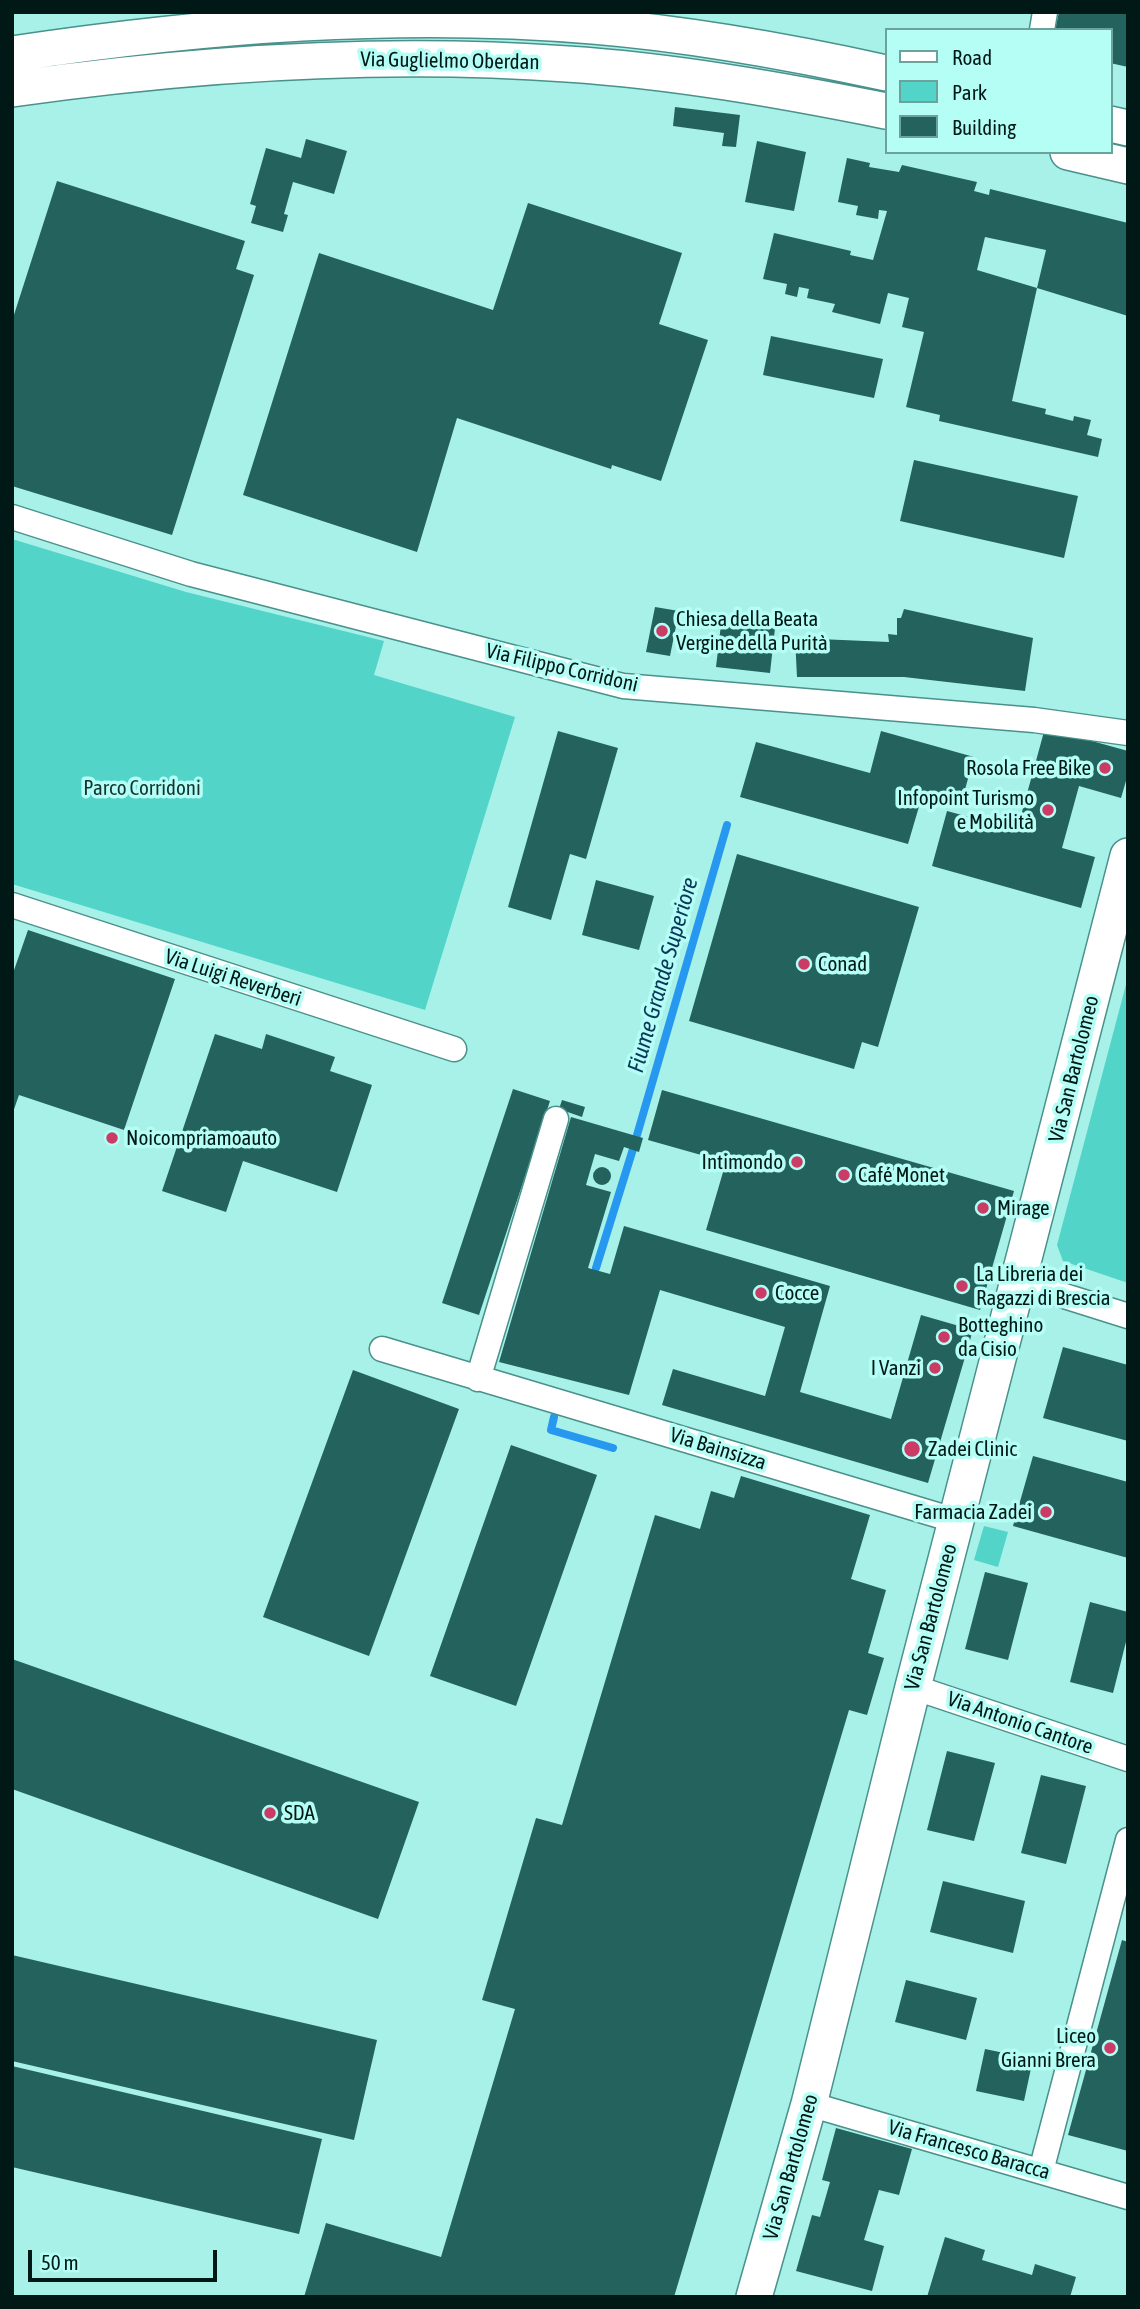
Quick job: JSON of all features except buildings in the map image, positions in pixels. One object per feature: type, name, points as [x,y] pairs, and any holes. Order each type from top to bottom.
[{"type":"main road","name":"Via Guglielmo Oberdan","points":[[12,54],[174,31],[294,19],[496,17],[593,26],[670,24],[884,73]]},
{"type":"main road","points":[[294,19],[305,45],[367,46],[404,58]]},
{"type":"main road","name":"Via Guglielmo Oberdan","points":[[12,89],[152,71],[292,61],[404,58],[570,64],[807,95],[884,111]]},
{"type":"main road","points":[[1077,154],[1128,166]]},
{"type":"main road","name":"Via San Bartolomeo","points":[[754,2297],[810,2104],[913,1687],[1020,1282],[1128,856]]},
{"type":"street","name":"Via Filippo Corridoni","points":[[12,517],[191,574],[623,686],[1034,720],[1128,733]]},
{"type":"street","name":"Via Luigi Reverberi","points":[[12,905],[454,1049]]},
{"type":"street","points":[[478,1379],[556,1119]]},
{"type":"street","points":[[1020,1282],[1128,1316]]},
{"type":"street","name":"Via Bainsizza","points":[[382,1349],[957,1521]]},
{"type":"street","name":"Via Antonio Cantore","points":[[913,1687],[1128,1759]]},
{"type":"street","points":[[1041,2171],[1128,1840]]},
{"type":"street","name":"Via Francesco Baracca","points":[[810,2104],[1128,2197]]},
{"type":"green space","name":"Parco Corridoni","points":[[12,539],[186,592],[384,641],[374,675],[515,717],[425,1010],[12,884]]},
{"type":"green space","points":[[1128,977],[1128,1283],[1063,1261],[1057,1245]]},
{"type":"green space","points":[[984,1526],[1008,1532],[998,1567],[974,1560]]},
{"type":"waterway","name":"Fiume Grande Superiore","points":[[637,1135],[727,825]]},
{"type":"waterway","name":"Fiume Grande Superiore","points":[[596,1268],[633,1149]]},
{"type":"waterway","name":"Fiume Grande Superiore","points":[[554,1417],[551,1430],[613,1448]]},
{"type":"place","name":"Chiesa della Beata Vergine della Purità","points":[[662,631]]},
{"type":"place","name":"Rosola Free Bike","points":[[1105,768]]},
{"type":"place","name":"Infopoint Turismo e Mobilità","points":[[1048,810]]},
{"type":"place","name":"Conad","points":[[804,964]]},
{"type":"place","name":"Noicompriamoauto","points":[[112,1138]]},
{"type":"place","name":"Intimondo","points":[[797,1162]]},
{"type":"place","name":"Café Monet","points":[[844,1175]]},
{"type":"place","name":"Mirage","points":[[983,1208]]},
{"type":"place","name":"La Libreria dei Ragazzi di Brescia","points":[[962,1286]]},
{"type":"place","name":"Cocce","points":[[761,1293]]},
{"type":"place","name":"Botteghino da Cisio","points":[[944,1337]]},
{"type":"place","name":"I Vanzi","points":[[935,1368]]},
{"type":"place","name":"Zadei Clinic","points":[[912,1449]]},
{"type":"place","name":"Farmacia Zadei","points":[[1046,1512]]},
{"type":"place","name":"SDA","points":[[270,1813]]},
{"type":"place","name":"Liceo Gianni Brera","points":[[1110,2048]]}]
